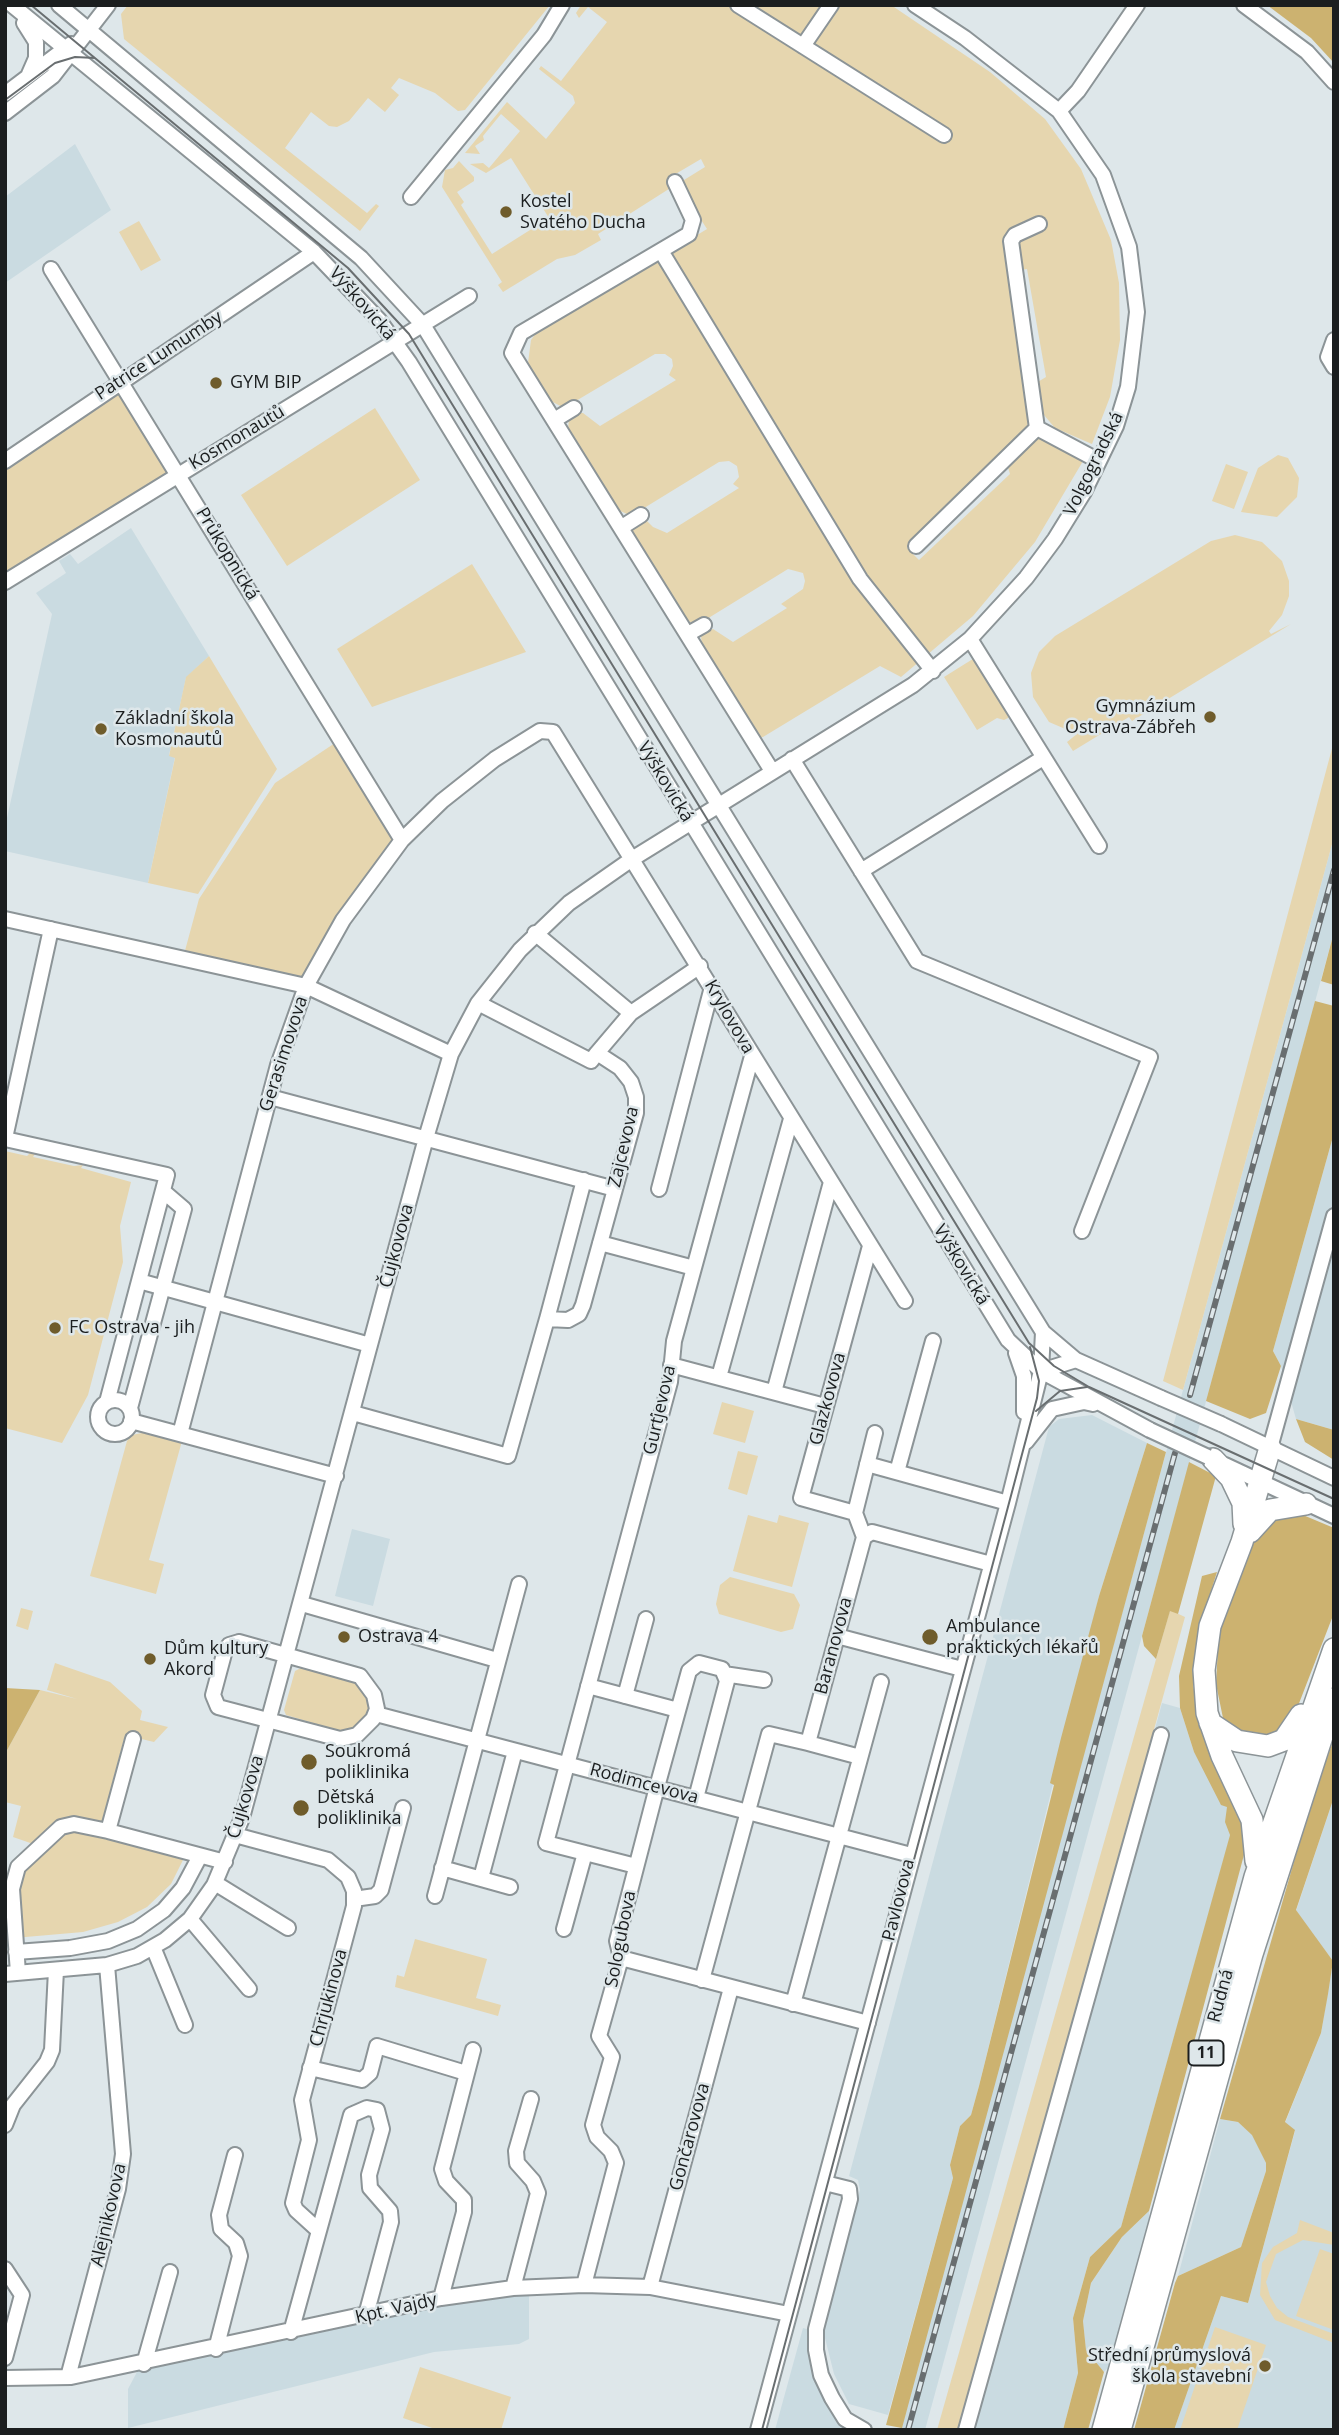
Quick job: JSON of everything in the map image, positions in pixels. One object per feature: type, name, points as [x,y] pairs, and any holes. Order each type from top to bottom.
[{"type":"highway","points":[[1255,1877],[1252,1820],[1222,1756],[1210,1723],[1204,1694],[1207,1642],[1217,1606],[1242,1542],[1270,1448]]},
{"type":"highway","points":[[1210,1458],[1230,1478],[1243,1503],[1242,1542]]},
{"type":"highway","points":[[1242,1542],[1270,1510],[1306,1504]]},
{"type":"highway","name":"Rudná","points":[[1103,2430],[1255,1877],[1334,1649]]},
{"type":"highway","points":[[1210,1723],[1237,1741],[1260,1746],[1275,1744],[1293,1730],[1323,1681]]},
{"type":"highway","name":"Rudná","points":[[1120,2430],[1252,1954],[1334,1699]]},
{"type":"street","name":"Výškovická","points":[[12,5],[314,252],[362,299],[396,343],[1008,1340],[1041,1371],[1100,1406],[1334,1516]]},
{"type":"street","points":[[12,5],[16,16],[30,29],[36,42],[34,63],[23,80]]},
{"type":"street","name":"Výškovická","points":[[59,5],[361,258],[423,325],[1043,1332],[1076,1360],[1221,1424],[1334,1478]]},
{"type":"street","points":[[5,94],[68,51],[89,31],[108,5]]},
{"type":"street","points":[[411,197],[544,35],[562,5]]},
{"type":"street","points":[[738,5],[944,135]]},
{"type":"street","points":[[803,46],[831,5]]},
{"type":"street","name":"Volgogradská","points":[[719,807],[933,671],[970,639],[1026,578],[1055,539],[1116,426],[1128,387],[1136,323],[1134,279],[1129,247],[1103,175],[1059,111],[965,38],[915,5]]},
{"type":"street","points":[[1059,111],[1078,91],[1137,5]]},
{"type":"street","points":[[1244,5],[1307,52],[1334,82]]},
{"type":"street","points":[[50,79],[68,51]]},
{"type":"street","points":[[5,113],[50,79],[72,68],[91,70]]},
{"type":"street","points":[[675,182],[694,224],[689,234],[521,333],[515,341],[512,353],[556,419],[772,771]]},
{"type":"street","points":[[1037,428],[1011,241],[1015,236],[1039,224]]},
{"type":"street","points":[[661,251],[860,579],[933,671]]},
{"type":"street","name":"Patrice Lumumby","points":[[5,461],[121,380],[314,252]]},
{"type":"street","name":"Průkopnická","points":[[51,269],[402,840]]},
{"type":"street","name":"Kosmonautů","points":[[5,582],[177,473],[396,343],[469,296]]},
{"type":"street","points":[[1334,340],[1328,357],[1334,367]]},
{"type":"street","points":[[556,419],[574,408]]},
{"type":"street","points":[[1037,428],[1099,461]]},
{"type":"street","points":[[916,546],[1037,428]]},
{"type":"street","points":[[622,527],[641,515]]},
{"type":"street","points":[[688,634],[704,625]]},
{"type":"street","points":[[970,639],[1099,846]]},
{"type":"street","name":"Gerasimovova","points":[[180,1434],[289,1029],[306,986],[343,920],[402,840],[442,801],[495,759],[540,731],[553,732]]},
{"type":"street","name":"Krylovova","points":[[553,732],[905,1301]]},
{"type":"street","points":[[862,871],[1044,758]]},
{"type":"street","points":[[792,760],[917,961],[1150,1056],[1082,1231]]},
{"type":"street","name":"Čujkovova","points":[[12,1974],[107,1965],[153,1947],[190,1919],[215,1882],[235,1835],[269,1721],[451,1054],[478,1003],[535,933],[569,903],[632,859],[719,807]]},
{"type":"street","points":[[5,919],[306,986],[451,1054]]},
{"type":"street","points":[[51,929],[5,1138],[167,1175],[107,1402],[99,1414],[104,1429],[120,1433],[131,1415],[184,1209],[163,1191]]},
{"type":"street","points":[[535,933],[631,1013]]},
{"type":"street","points":[[478,1003],[594,1057],[631,1013],[700,966]]},
{"type":"street","points":[[659,1189],[712,987]]},
{"type":"street","name":"Gurťjevova","points":[[585,1853],[547,1843],[667,1395],[674,1341],[752,1056]]},
{"type":"street","name":"Zajcevova","points":[[547,1319],[568,1321],[579,1314],[636,1113],[636,1097],[631,1082],[620,1069],[594,1057]]},
{"type":"street","points":[[270,1097],[615,1189]]},
{"type":"street","points":[[719,1377],[791,1119]]},
{"type":"street","name":"Zajcevova","points":[[353,1413],[508,1456],[584,1180]]},
{"type":"street","points":[[774,1392],[831,1182]]},
{"type":"street","points":[[1270,1448],[1334,1216]]},
{"type":"street","points":[[600,1243],[694,1268]]},
{"type":"street","name":"Glazkovova","points":[[855,1513],[801,1498],[870,1246]]},
{"type":"street","points":[[139,1281],[370,1345]]},
{"type":"street","name":"Pavlovova","points":[[758,2430],[911,1854],[1008,1503],[1041,1371],[1043,1332]]},
{"type":"street","points":[[1008,1340],[1019,1359],[1024,1376],[1021,1449]]},
{"type":"street","points":[[897,1472],[933,1341]]},
{"type":"street","points":[[1041,1371],[1076,1360]]},
{"type":"street","points":[[671,1365],[825,1406]]},
{"type":"street","points":[[107,1402],[120,1400],[131,1415],[180,1434],[336,1476]]},
{"type":"street","points":[[1021,1449],[1052,1409],[1084,1402],[1100,1406]]},
{"type":"street","points":[[875,1433],[855,1513],[864,1536],[872,1532],[991,1564]]},
{"type":"street","points":[[867,1464],[1008,1503]]},
{"type":"street","name":"Baranovova","points":[[808,1743],[864,1536]]},
{"type":"street","points":[[435,1896],[519,1584]]},
{"type":"street","points":[[302,1604],[497,1660]]},
{"type":"street","points":[[625,1696],[646,1619]]},
{"type":"street","points":[[837,1636],[962,1669]]},
{"type":"street","points":[[239,1642],[360,1676],[371,1687],[376,1714],[362,1732],[346,1739],[269,1721],[214,1704],[213,1695],[223,1654],[229,1645],[239,1642]]},
{"type":"street","name":"Sologubova","points":[[584,2285],[616,2163],[611,2151],[597,2137],[593,2125],[612,2057],[599,2036],[621,1958],[617,1941],[689,1671],[699,1663],[722,1669],[724,1674]]},
{"type":"street","points":[[724,1674],[764,1680]]},
{"type":"street","points":[[696,1798],[727,1681],[724,1674]]},
{"type":"street","points":[[793,2004],[881,1682]]},
{"type":"street","points":[[588,1686],[678,1710]]},
{"type":"street","name":"Rodimcevova","points":[[376,1714],[911,1854]]},
{"type":"street","points":[[702,1980],[769,1734],[860,1757]]},
{"type":"street","points":[[966,2430],[1161,1735]]},
{"type":"street","points":[[108,1830],[133,1739]]},
{"type":"street","points":[[481,1878],[515,1751]]},
{"type":"street","points":[[235,1835],[328,1860],[348,1877],[354,1891],[354,1899],[375,1896],[381,1890],[403,1808]]},
{"type":"street","points":[[12,1974],[16,1952],[12,1889],[18,1867],[61,1827],[74,1824],[108,1830],[225,1862]]},
{"type":"street","points":[[564,1929],[585,1853],[636,1867]]},
{"type":"street","points":[[16,1952],[70,1948],[108,1941],[137,1928],[164,1910],[184,1888],[200,1856]]},
{"type":"street","points":[[442,1868],[510,1887]]},
{"type":"street","points":[[215,1882],[288,1928]]},
{"type":"street","name":"Chrjukinova","points":[[318,2230],[296,2210],[293,2203],[309,2140],[302,2100],[354,1899]]},
{"type":"street","points":[[190,1919],[249,1989]]},
{"type":"street","points":[[153,1947],[185,2025]]},
{"type":"street","points":[[621,1958],[868,2023]]},
{"type":"street","name":"Alejnikovova","points":[[68,2377],[118,2189],[123,2154],[107,1965]]},
{"type":"street","points":[[5,2125],[13,2105],[47,2062],[52,2050],[56,1970]]},
{"type":"street","name":"Gončarovova","points":[[650,2287],[731,1987]]},
{"type":"street","points":[[310,2068],[362,2080],[370,2073],[377,2046],[466,2073]]},
{"type":"street","points":[[441,2298],[464,2212],[464,2200],[446,2180],[442,2169],[472,2050]]},
{"type":"street","points":[[513,2288],[538,2193],[533,2181],[517,2163],[516,2151],[531,2099]]},
{"type":"street","points":[[291,2332],[351,2115],[367,2108],[377,2110],[382,2120],[369,2175],[370,2188],[390,2211],[391,2222],[366,2315]]},
{"type":"street","points":[[216,2349],[240,2256],[236,2243],[221,2229],[219,2215],[234,2155]]},
{"type":"street","points":[[825,2183],[849,2189],[850,2199],[816,2329],[816,2350],[821,2375],[832,2398],[845,2419],[864,2430]]},
{"type":"street","points":[[5,2269],[22,2295],[5,2358]]},
{"type":"street","points":[[144,2364],[170,2272]]},
{"type":"street","name":"Kpt. Vajdy","points":[[5,2378],[68,2377],[144,2364],[441,2298],[513,2288],[584,2285],[650,2287],[789,2314]]},
{"type":"shaded area","points":[[128,5],[550,5],[465,110],[458,111],[435,93],[399,78],[391,88],[399,95],[385,112],[368,98],[349,121],[337,127],[329,126],[311,112],[285,148],[367,213],[376,204],[379,206],[360,231],[124,39],[121,14]]},
{"type":"shaded area","points":[[581,5],[891,5],[990,72],[1045,119],[1081,169],[1111,240],[1119,283],[1120,340],[1110,397],[1092,444],[1055,428],[1044,415],[1036,383],[1046,377],[1027,269],[1011,272],[1029,419],[1027,427],[1017,444],[907,548],[919,560],[1010,474],[1007,464],[1041,437],[1086,456],[1035,542],[973,616],[901,677],[880,666],[763,737],[757,738],[702,649],[701,635],[713,629],[733,642],[787,608],[781,604],[803,589],[803,573],[788,569],[702,622],[692,623],[683,618],[632,532],[633,527],[645,519],[653,527],[667,533],[739,488],[733,484],[739,477],[737,466],[729,461],[719,462],[636,513],[627,514],[616,509],[568,430],[569,418],[574,413],[583,413],[600,426],[676,380],[669,375],[673,366],[672,359],[665,354],[655,354],[564,408],[551,401],[528,363],[531,340],[536,333],[707,229],[680,187],[684,180],[705,167],[701,159],[667,179],[672,187],[598,234],[601,240],[575,255],[557,259],[503,292],[498,285],[502,282],[442,187],[445,170],[453,168],[459,161],[474,177],[474,181],[457,192],[464,202],[461,205],[492,254],[549,218],[511,158],[486,173],[470,164],[483,163],[489,168],[520,131],[501,114],[483,136],[484,140],[475,146],[480,154],[465,153],[507,102],[546,139],[575,103],[573,96],[539,69],[541,66],[561,81],[607,22],[588,7],[579,18],[576,13]]},
{"type":"shaded area","points":[[1267,5],[1334,5],[1334,63],[1311,38]]},
{"type":"shaded area","points":[[75,144],[111,210],[5,283],[5,197]]},
{"type":"shaded area","points":[[139,221],[161,260],[141,271],[119,232]]},
{"type":"shaded area","points":[[113,385],[178,473],[5,582],[5,461]]},
{"type":"shaded area","points":[[375,408],[420,480],[287,566],[241,495]]},
{"type":"shaded area","points":[[1278,455],[1288,458],[1299,478],[1297,497],[1277,517],[1241,512],[1258,468]]},
{"type":"shaded area","points":[[1226,464],[1248,472],[1234,509],[1212,501]]},
{"type":"shaded area","name":"Základní škola Kosmonautů","points":[[131,528],[209,656],[186,678],[169,755],[175,757],[148,883],[5,851],[5,827],[52,614],[36,593],[66,573],[59,561],[70,554],[78,564]]},
{"type":"shaded area","points":[[1235,535],[1262,542],[1282,561],[1289,581],[1289,596],[1282,615],[1269,631],[1271,634],[1291,624],[1132,721],[1129,717],[1073,751],[1067,742],[1077,734],[1049,722],[1033,697],[1031,673],[1039,652],[1055,636],[1211,541]]},
{"type":"shaded area","points":[[472,564],[526,652],[372,707],[337,649]]},
{"type":"shaded area","points":[[209,656],[277,769],[198,894],[148,883],[175,758],[169,756],[186,677]]},
{"type":"shaded area","points":[[976,657],[1009,710],[1008,718],[997,718],[977,730],[944,677]]},
{"type":"shaded area","points":[[341,739],[402,840],[306,986],[183,958],[199,899],[275,783]]},
{"type":"shaded area","points":[[1334,741],[1334,837],[1183,1390],[1163,1381]]},
{"type":"shaded area","points":[[1334,837],[1334,932],[1251,1237],[925,2430],[899,2430]]},
{"type":"shaded area","points":[[1334,932],[1334,985],[1321,981]]},
{"type":"shaded area","points":[[1315,1001],[1334,1006],[1334,1133],[1273,1351],[1281,1366],[1266,1413],[1250,1419],[1206,1401]]},
{"type":"shaded area","points":[[1334,1133],[1334,1430],[1296,1419],[1281,1366],[1273,1351]]},
{"type":"shaded area","name":"FC Ostrava - jih","points":[[33,1150],[37,1151],[33,1157],[74,1166],[83,1165],[81,1168],[131,1182],[120,1226],[123,1262],[88,1395],[62,1443],[5,1428],[5,1151],[27,1156]]},
{"type":"shaded area","points":[[722,1402],[754,1411],[745,1443],[713,1434]]},
{"type":"shaded area","points":[[1092,1415],[1147,1443],[1099,1596],[979,2086],[971,2115],[960,2126],[950,2165],[953,2178],[888,2415],[849,2404],[834,2374],[824,2334],[819,2330],[860,2190],[858,2180],[849,2176],[1049,1427],[1059,1419]]},
{"type":"shaded area","points":[[1296,1419],[1334,1430],[1334,1460],[1305,1442]]},
{"type":"shaded area","points":[[147,1432],[182,1441],[149,1560],[164,1564],[156,1594],[90,1576],[127,1441],[132,1435]]},
{"type":"shaded area","points":[[1147,1443],[1166,1452],[902,2428],[886,2425],[953,2178],[950,2165],[960,2126],[971,2115],[979,2086],[1054,1785],[1050,1783],[1061,1738],[1099,1596]]},
{"type":"shaded area","points":[[738,1451],[758,1456],[747,1495],[728,1489]]},
{"type":"shaded area","points":[[1189,1462],[1216,1476],[1178,1614],[1170,1611],[1156,1659],[1144,1646],[1142,1636]]},
{"type":"shaded area","points":[[748,1515],[777,1523],[779,1515],[809,1523],[792,1587],[733,1571]]},
{"type":"shaded area","points":[[1280,1515],[1303,1515],[1334,1528],[1334,1613],[1291,1724],[1268,1740],[1243,1735],[1223,1718],[1216,1684],[1219,1629],[1255,1538]]},
{"type":"shaded area","points":[[352,1529],[390,1539],[373,1606],[335,1596]]},
{"type":"shaded area","points":[[1217,1572],[1199,1629],[1193,1685],[1200,1717],[1244,1817],[1245,1851],[1149,2211],[1122,2237],[1091,2283],[1083,2321],[1086,2350],[1104,2372],[1088,2430],[1063,2430],[1078,2373],[1073,2318],[1090,2257],[1121,2227],[1230,1835],[1225,1822],[1227,1807],[1221,1805],[1194,1752],[1180,1708],[1179,1676],[1202,1576]]},
{"type":"shaded area","points":[[730,1577],[794,1594],[800,1605],[793,1629],[781,1632],[719,1614],[716,1604],[720,1585]]},
{"type":"shaded area","points":[[21,1608],[33,1611],[28,1630],[16,1626]]},
{"type":"shaded area","points":[[1170,1610],[1185,1617],[961,2430],[937,2430]]},
{"type":"shaded area","points":[[55,1663],[110,1682],[142,1711],[140,1720],[168,1727],[154,1742],[125,1735],[100,1829],[187,1852],[171,1884],[147,1907],[118,1922],[83,1932],[14,1938],[12,1889],[39,1846],[13,1837],[21,1806],[5,1802],[5,1754],[40,1690],[77,1699],[47,1690]]},
{"type":"shaded area","points":[[303,1667],[358,1682],[366,1690],[370,1706],[365,1720],[358,1728],[343,1732],[286,1715],[284,1710],[295,1671]]},
{"type":"shaded area","points":[[5,1688],[40,1690],[5,1754]]},
{"type":"shaded area","points":[[1162,1703],[1180,1708],[1194,1752],[1227,1806],[1230,1835],[1227,1848],[1121,2227],[1090,2257],[1073,2318],[1078,2373],[1063,2430],[973,2430],[1153,1780],[1142,1777]]},
{"type":"shaded area","points":[[1334,1739],[1334,1797],[1296,1910],[1333,1961],[1328,1994],[1321,2033],[1285,2122],[1295,2130],[1248,2303],[1221,2296],[1174,2430],[1134,2430],[1178,2276],[1241,2247],[1266,2171],[1266,2163],[1252,2135],[1238,2122],[1220,2119],[1312,1799]]},
{"type":"shaded area","name":"Střední průmyslová škola stavební","points":[[1334,1797],[1334,2430],[1174,2430],[1221,2296],[1248,2303],[1295,2131],[1285,2123],[1321,2033],[1333,1961],[1296,1911]]},
{"type":"shaded area","points":[[415,1939],[487,1959],[476,1998],[501,2005],[498,2016],[395,1987],[397,1975],[404,1977]]},
{"type":"shaded area","points":[[1220,2119],[1238,2122],[1253,2135],[1266,2163],[1266,2171],[1241,2247],[1178,2276]]},
{"type":"shaded area","points":[[1149,2211],[1149,2242],[1118,2356],[1104,2372],[1086,2351],[1083,2321],[1091,2283],[1122,2237]]},
{"type":"shaded area","points":[[1300,2220],[1334,2233],[1334,2245],[1303,2240],[1276,2254],[1266,2282],[1277,2308],[1288,2317],[1334,2334],[1334,2343],[1275,2320],[1260,2295],[1262,2263],[1273,2247],[1297,2233]]},
{"type":"shaded area","points":[[1320,2249],[1334,2254],[1334,2330],[1296,2316]]},
{"type":"shaded area","points":[[529,2294],[529,2339],[519,2344],[434,2352],[128,2428],[128,2389],[137,2372],[352,2321],[454,2302]]},
{"type":"shaded area","points":[[1215,2327],[1266,2345],[1237,2430],[1180,2430]]},
{"type":"shaded area","points":[[803,2328],[810,2330],[830,2407],[841,2425],[850,2430],[775,2430]]},
{"type":"shaded area","points":[[420,2367],[511,2397],[501,2430],[438,2430],[403,2418]]},
{"type":"tram line","points":[[31,5],[348,268],[409,334],[1029,1343],[1054,1366],[1089,1387],[1334,1499]]},
{"type":"tram line","points":[[5,100],[55,63],[75,57],[95,58]]},
{"type":"tram line","points":[[762,2430],[1037,1398],[1039,1381],[1030,1347]]},
{"type":"tram line","points":[[1036,1411],[1060,1391],[1087,1387]]},
{"type":"railway","points":[[1190,1395],[1334,870]]},
{"type":"railway","points":[[908,2430],[1175,1453]]},
{"type":"place","name":"Kostel Svatého Ducha","points":[[506,212]]},
{"type":"place","name":"GYM BIP","points":[[216,383]]},
{"type":"place","name":"Gymnázium Ostrava-Zábřeh","points":[[1210,717]]},
{"type":"place","name":"Základní škola Kosmonautů","points":[[101,729]]},
{"type":"place","name":"FC Ostrava - jih","points":[[55,1328]]},
{"type":"place","name":"Ostrava 4","points":[[344,1637]]},
{"type":"place","name":"Ambulance praktických lékařů","points":[[930,1637]]},
{"type":"place","name":"Dům kultury Akord","points":[[150,1659]]},
{"type":"place","name":"Soukromá poliklinika","points":[[309,1762]]},
{"type":"place","name":"Dětská poliklinika","points":[[301,1808]]},
{"type":"place","name":"Střední průmyslová škola stavební","points":[[1265,2366]]}]
